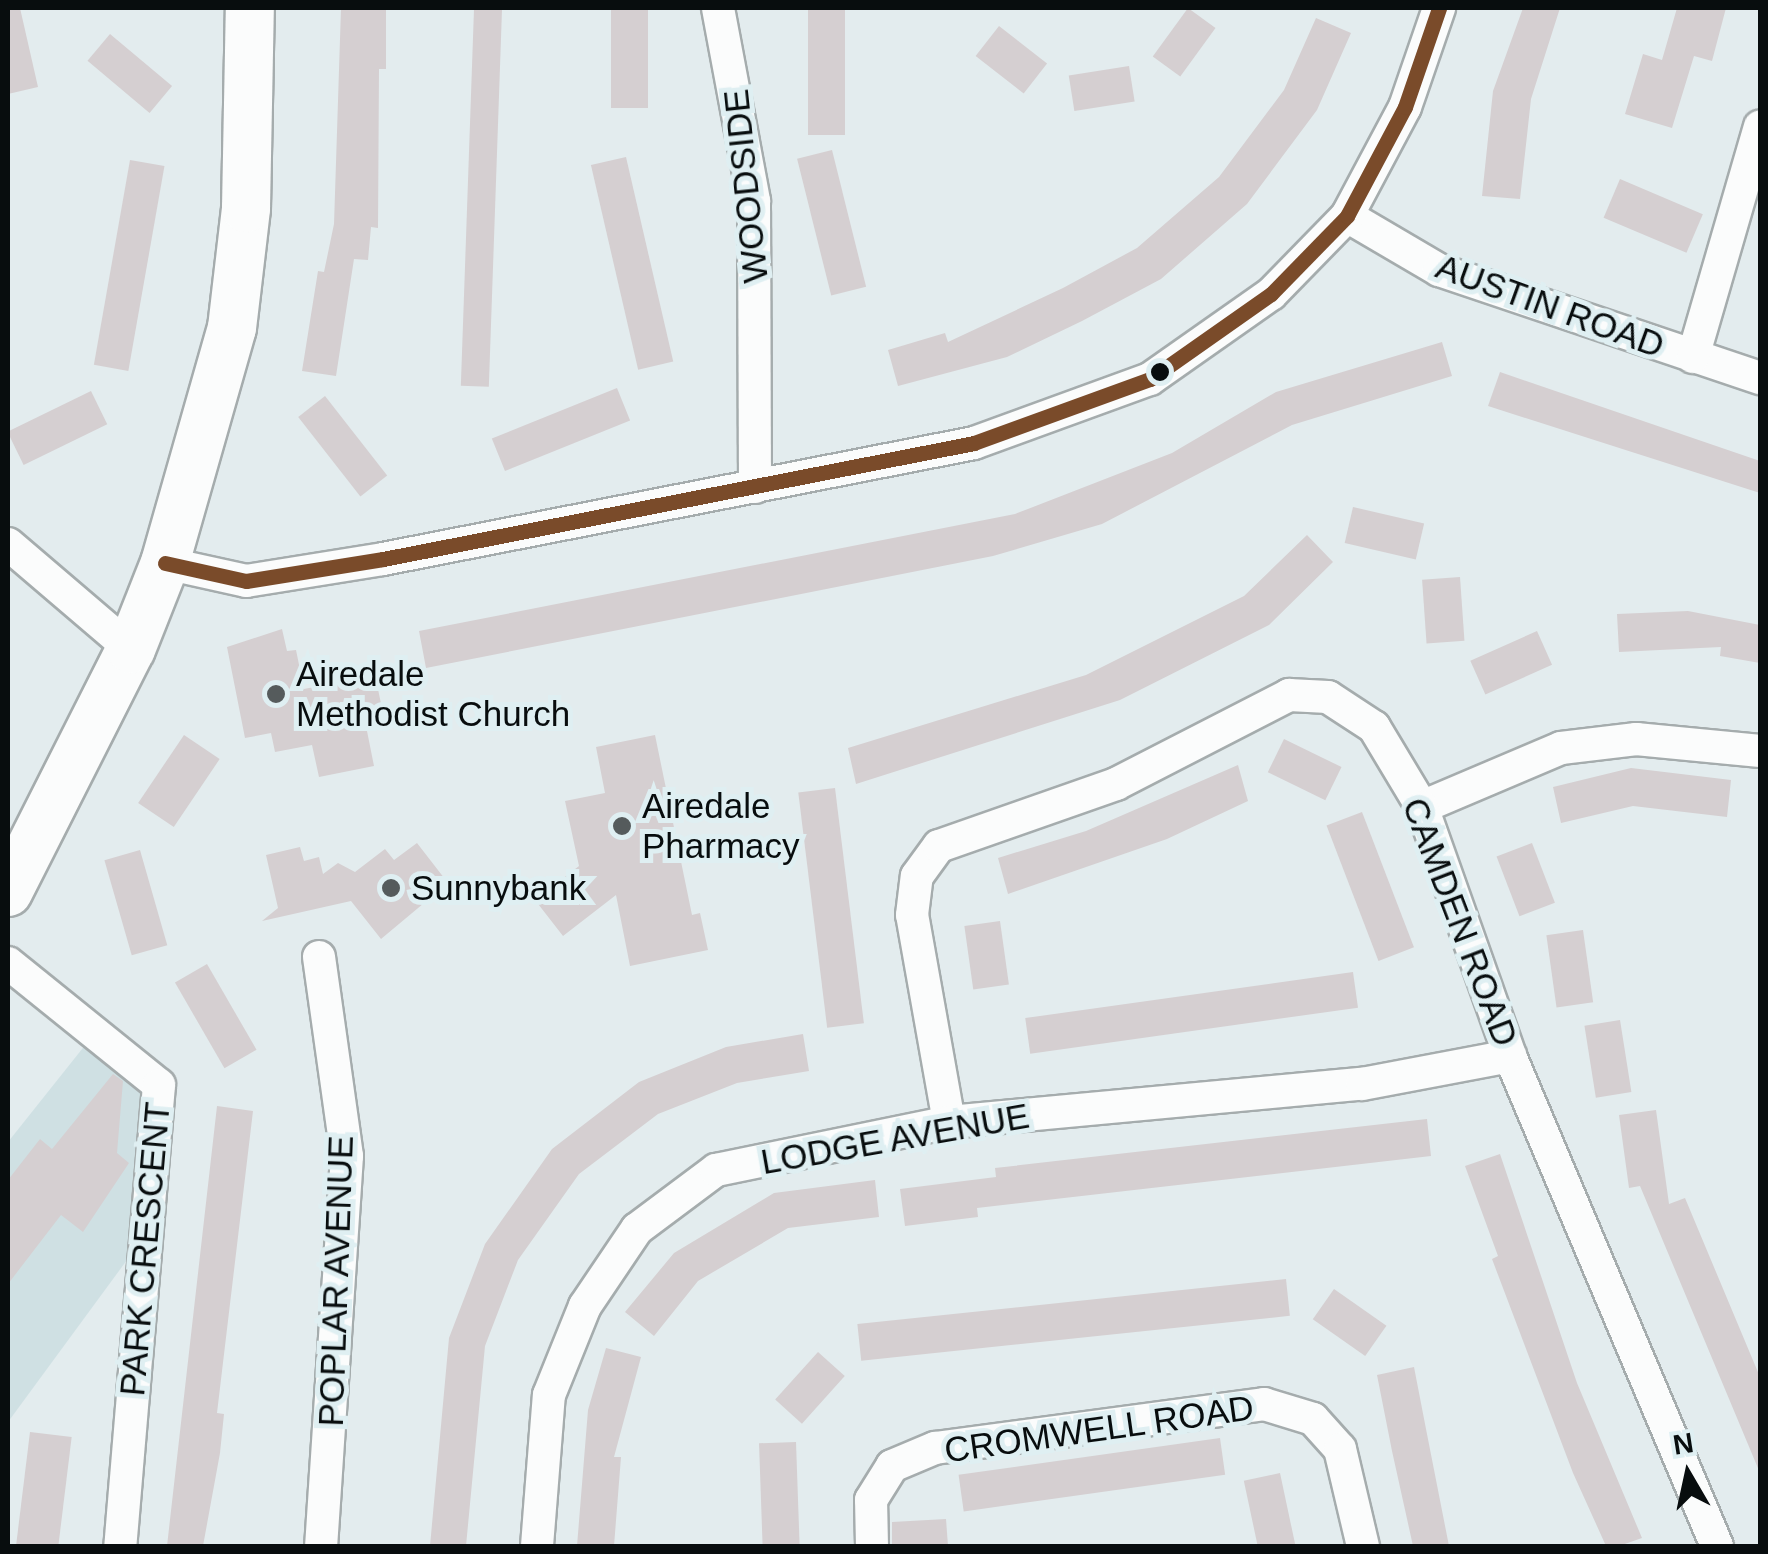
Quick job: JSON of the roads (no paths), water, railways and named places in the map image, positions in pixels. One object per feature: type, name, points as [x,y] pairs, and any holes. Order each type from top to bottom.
[{"type":"street","points":[[8,892],[131,649],[165,563],[232,328],[246,208],[250,8]]},
{"type":"street","name":"WOODSIDE","points":[[718,8],[754,201],[755,486]]},
{"type":"street","points":[[165,563],[246,582],[974,443],[1150,379],[1270,294],[1347,216],[1405,107],[1440,8]]},
{"type":"street","points":[[1693,357],[1760,126]]},
{"type":"street","name":"AUSTIN ROAD","points":[[1347,216],[1439,270],[1760,378]]},
{"type":"street","points":[[8,544],[131,649]]},
{"type":"street","name":"CAMDEN ROAD","points":[[948,1122],[912,915],[918,876],[939,846],[1116,784],[1289,695],[1328,697],[1374,727],[1422,807],[1510,1056],[1718,1546]]},
{"type":"street","points":[[1422,807],[1561,748],[1636,739],[1760,751]]},
{"type":"street","name":"POPLAR AVENUE","points":[[320,957],[347,1156],[321,1546]]},
{"type":"street","name":"PARK CRESCENT","points":[[8,963],[159,1085],[120,1546]]},
{"type":"street","name":"LODGE AVENUE","points":[[537,1546],[549,1396],[584,1306],[637,1229],[716,1170],[948,1122],[1362,1084],[1510,1056]]},
{"type":"street","name":"CROMWELL ROAD","points":[[872,1546],[871,1500],[892,1466],[936,1448],[1264,1404],[1312,1419],[1340,1449],[1363,1546]]},
{"type":"place","name":"Airedale Methodist Church","points":[[276,694]]},
{"type":"place","name":"Airedale Pharmacy","points":[[622,826]]},
{"type":"place","name":"Sunnybank","points":[[391,888]]}]
